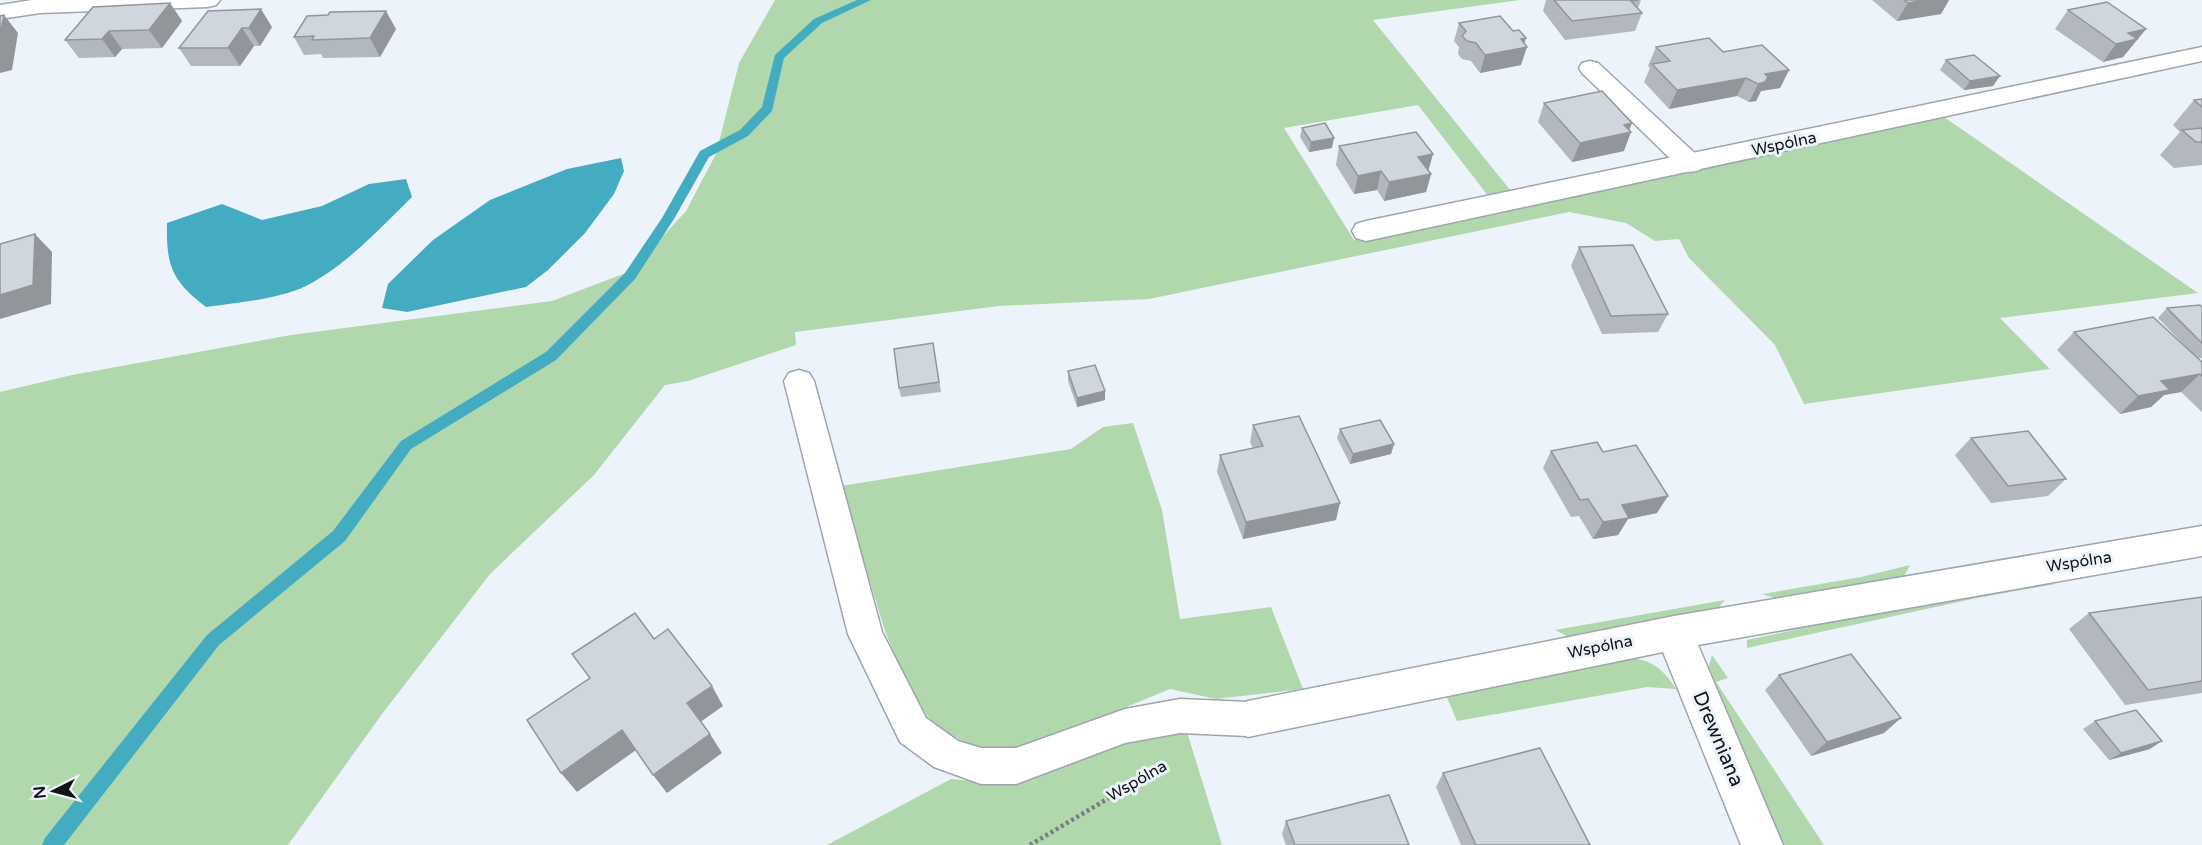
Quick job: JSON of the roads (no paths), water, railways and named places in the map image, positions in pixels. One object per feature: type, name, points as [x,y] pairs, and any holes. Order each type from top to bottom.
[{"type":"street","points":[[0,12],[40,6],[208,0]]},
{"type":"street","name":"Wspólna","points":[[1366,231],[2202,54]]},
{"type":"street","name":"Wspólna","points":[[1248,719],[1674,633],[2202,541]]},
{"type":"street","name":"Drewniana","points":[[1674,633],[1762,845]]},
{"type":"lane","points":[[1590,68],[1691,164]]},
{"type":"lane","points":[[798,381],[865,634],[913,730],[947,755],[981,766],[1016,766],[1125,726],[1180,716],[1248,719]]},
{"type":"water","points":[[621,158],[624,171],[614,194],[585,233],[548,270],[526,287],[407,312],[382,308],[388,284],[433,240],[490,200],[567,169]]},
{"type":"water","points":[[406,179],[412,197],[349,257],[306,286],[257,300],[206,307],[185,289],[173,271],[168,251],[167,223],[222,204],[262,220],[322,206],[369,184]]},
{"type":"waterway","points":[[52,845],[213,640],[339,536],[406,445],[551,356],[630,276],[668,219],[704,154],[744,133],[768,108],[779,57],[818,21],[866,0]]}]
